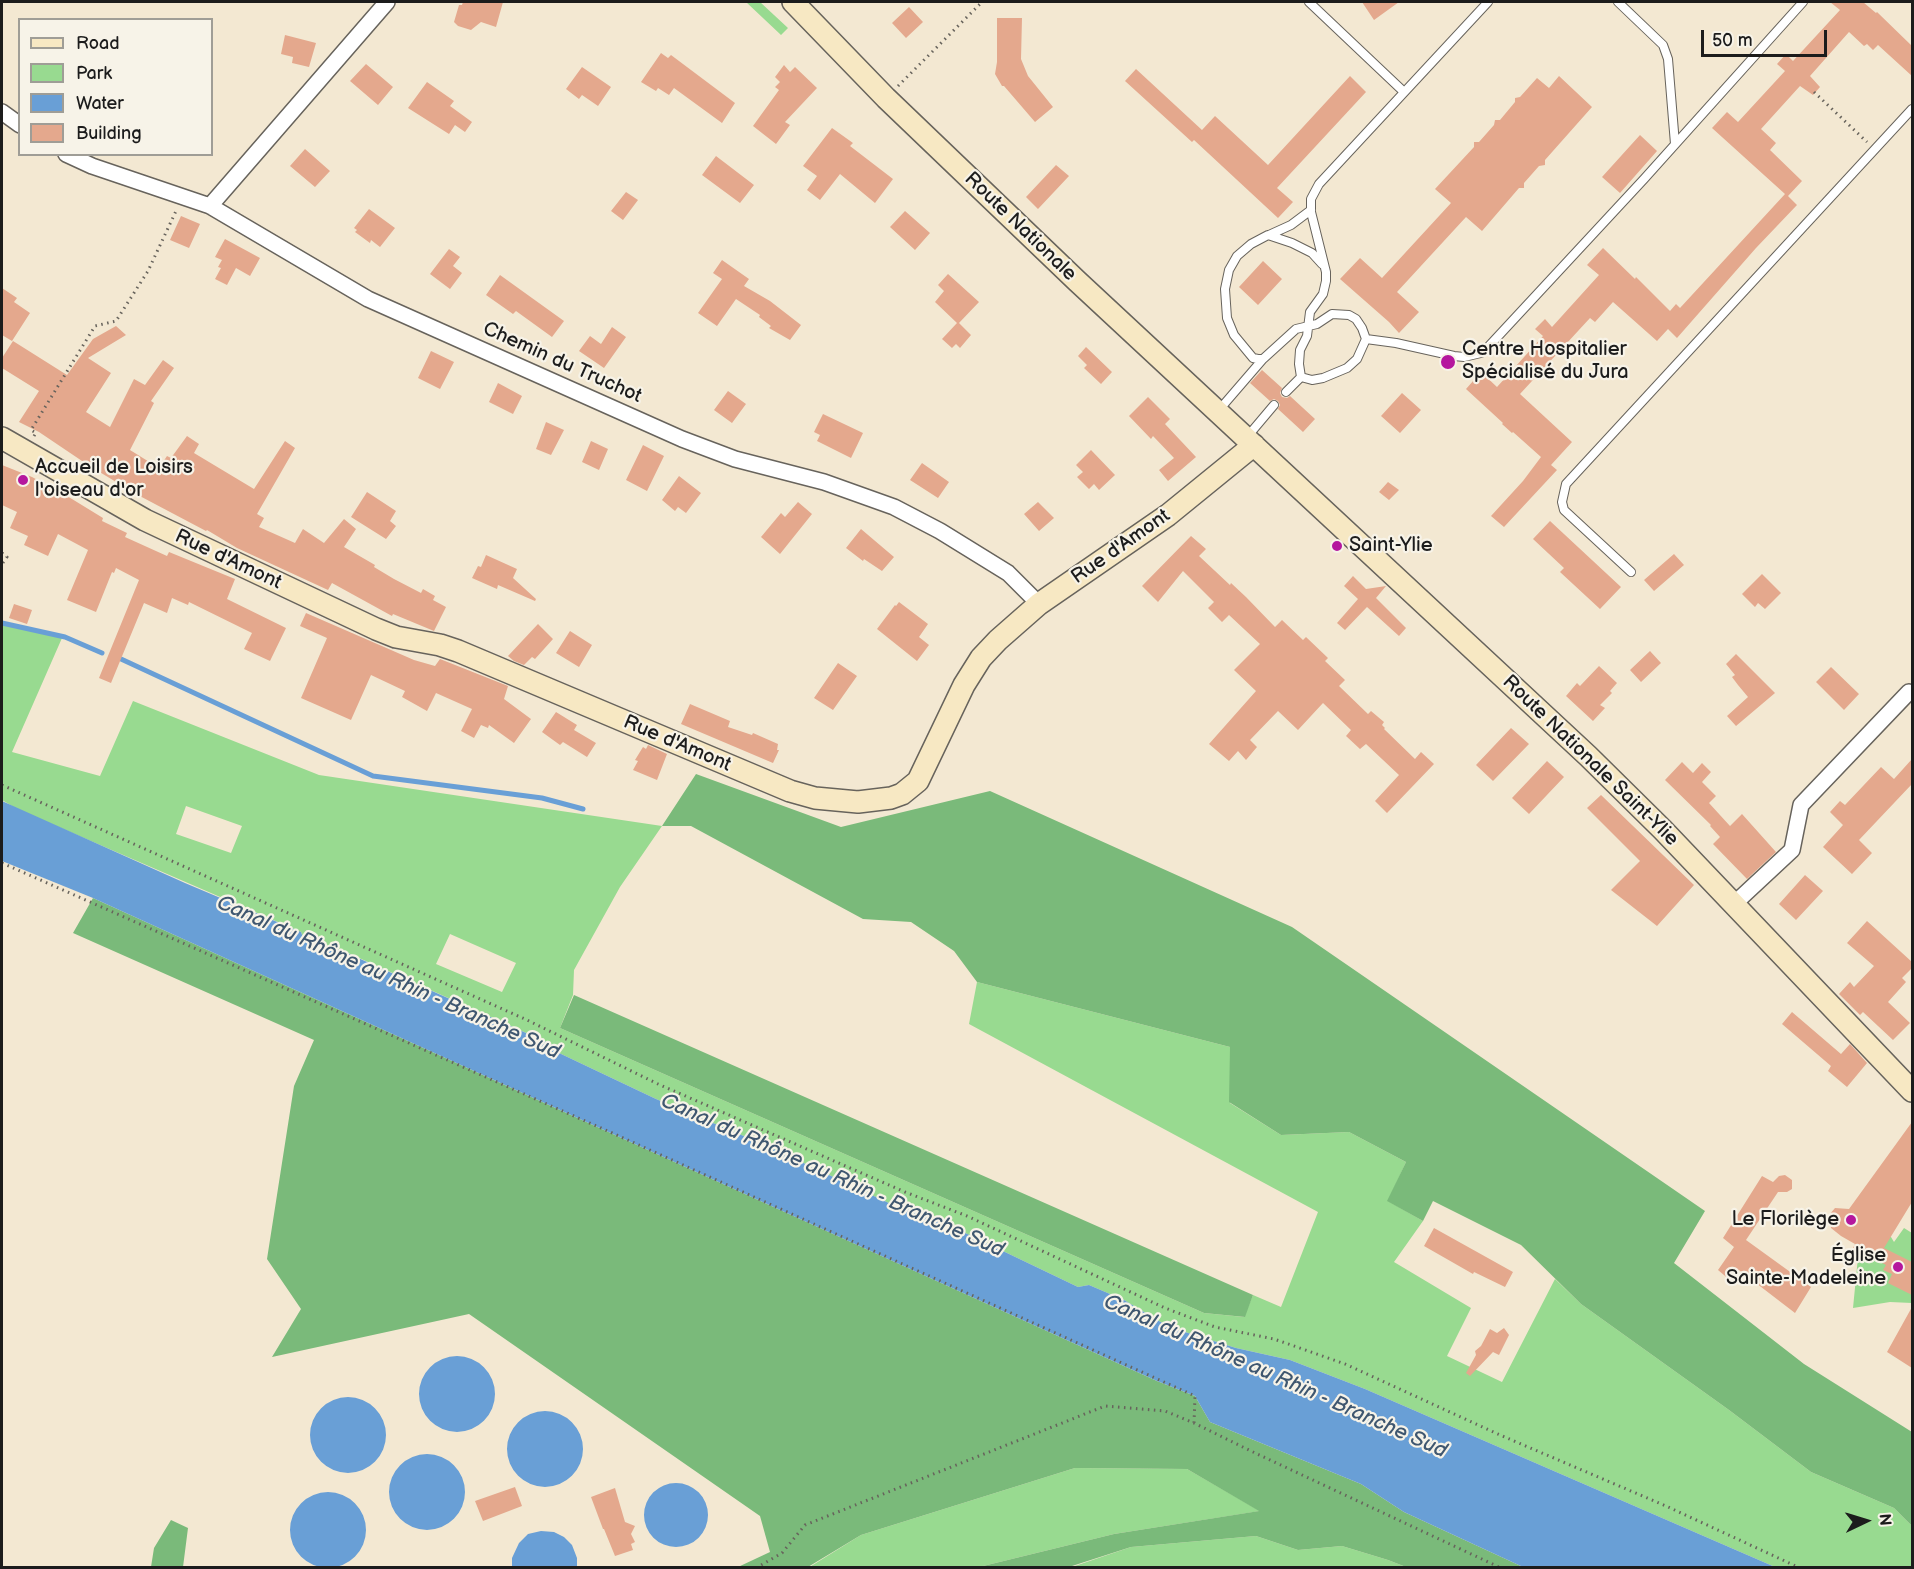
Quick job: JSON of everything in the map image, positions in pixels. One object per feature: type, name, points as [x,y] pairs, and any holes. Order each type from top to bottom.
[{"type":"main road","name":"Route Nationale","points":[[793,2],[886,98],[1077,281],[1250,441]]},
{"type":"main road","name":"Rue d'Amont","points":[[2,438],[155,525],[376,629],[396,637],[431,643],[458,651],[802,796],[825,800],[876,801],[891,798],[912,787],[922,773],[964,685],[981,658],[998,640],[1039,604],[1168,514],[1250,441]]},
{"type":"main road","name":"Route Nationale Saint-Ylie","points":[[1250,441],[1588,756],[1909,1082]]},
{"type":"street","points":[[210,206],[387,2]]},
{"type":"street","points":[[2,112],[18,124]]},
{"type":"street","name":"Chemin du Truchot","points":[[70,156],[92,166],[210,206],[368,299],[682,439],[735,459],[824,482],[894,507],[940,531],[1008,573],[1039,604]]},
{"type":"street","points":[[1734,904],[1792,850],[1801,805],[1909,692]]},
{"type":"lane","points":[[1309,2],[1404,92]]},
{"type":"lane","points":[[1301,377],[1300,350],[1307,336],[1310,312],[1323,294],[1326,281],[1311,210],[1311,199],[1319,184],[1488,2]]},
{"type":"lane","points":[[1618,2],[1663,45],[1666,52],[1675,144]]},
{"type":"lane","points":[[1366,339],[1454,356],[1464,357],[1481,352],[1512,322],[1803,2]]},
{"type":"lane","points":[[1631,572],[1564,510],[1562,502],[1566,483],[1912,109]]},
{"type":"lane","points":[[1263,358],[1252,358],[1234,335],[1227,318],[1225,290],[1229,270],[1237,256],[1251,244],[1291,225],[1311,210]]},
{"type":"lane","points":[[1268,235],[1312,253],[1324,265]]},
{"type":"lane","points":[[1218,412],[1263,358],[1296,329],[1317,324],[1332,315],[1349,315],[1356,320],[1366,339],[1357,359],[1347,368],[1323,378],[1312,380],[1301,377]]},
{"type":"lane","points":[[1286,392],[1301,377]]},
{"type":"lane","points":[[1250,441],[1274,405]]},
{"type":"path","points":[[886,98],[982,2]]},
{"type":"path","points":[[1814,92],[1875,149]]},
{"type":"path","points":[[24,452],[36,433],[31,430],[95,326],[116,321],[148,271],[178,206]]},
{"type":"path","points":[[2,553],[7,557],[2,564]]},
{"type":"path","points":[[2,785],[500,1008],[658,1084],[905,1192],[967,1216],[1165,1308],[1215,1327],[1274,1339],[1345,1364],[1800,1568]]},
{"type":"path","points":[[2,862],[610,1132],[1195,1396],[1194,1423]]},
{"type":"path","points":[[756,1568],[782,1552],[805,1525],[1105,1407],[1165,1411],[1502,1568]]},
{"type":"green space","points":[[746,2],[760,2],[788,28],[781,35]]},
{"type":"green space","points":[[2,625],[43,632],[62,638],[12,752],[100,776],[133,701],[319,775],[662,826],[620,887],[574,970],[573,995],[560,1028],[1204,1313],[1244,1317],[1253,1295],[1281,1307],[1318,1212],[969,1024],[977,982],[1230,1047],[1230,1103],[1281,1135],[1349,1132],[1406,1162],[1388,1201],[1423,1221],[1394,1262],[1471,1308],[1447,1356],[1502,1382],[1555,1279],[1581,1304],[1811,1472],[1894,1508],[1912,1526],[1912,1567],[1775,1567],[1365,1389],[1290,1360],[1236,1348],[1169,1327],[1124,1300],[1089,1285],[1078,1287],[936,1219],[900,1204],[893,1205],[765,1145],[656,1099],[559,1053],[553,1045],[339,949],[328,951],[304,940],[301,932],[17,809],[2,800]],"holes":[[[186,806],[242,826],[231,853],[176,834]],[[450,934],[516,963],[502,992],[436,964]]]},
{"type":"green space","points":[[696,774],[841,827],[990,791],[1292,927],[1705,1211],[1674,1263],[1804,1364],[1912,1432],[1912,1526],[1894,1508],[1811,1472],[1581,1304],[1521,1245],[1433,1201],[1423,1221],[1387,1201],[1406,1162],[1349,1132],[1281,1135],[1229,1102],[1230,1047],[977,982],[954,951],[911,922],[863,919],[691,826],[662,826]]},
{"type":"green space","points":[[93,898],[1157,1381],[1195,1396],[1210,1422],[1361,1484],[1404,1512],[1523,1567],[1406,1567],[1342,1546],[1298,1550],[1256,1536],[1131,1547],[1069,1567],[979,1567],[1114,1534],[1259,1511],[1187,1469],[1075,1468],[861,1535],[808,1567],[738,1567],[770,1552],[760,1516],[469,1314],[272,1357],[301,1309],[267,1259],[294,1086],[314,1040],[73,933]]},
{"type":"green space","points":[[574,995],[1253,1295],[1245,1317],[1204,1313],[560,1028]]},
{"type":"green space","points":[[1904,1228],[1912,1233],[1912,1303],[1890,1302],[1853,1308],[1859,1247],[1876,1235],[1891,1237],[1894,1242]]},
{"type":"green space","points":[[1075,1468],[1187,1469],[1260,1511],[1114,1534],[979,1567],[808,1568],[861,1535]]},
{"type":"green space","points":[[171,1520],[188,1528],[183,1567],[151,1567],[154,1548]]},
{"type":"green space","points":[[1256,1536],[1298,1550],[1342,1546],[1406,1567],[1069,1568],[1131,1547]]},
{"type":"water","name":"Canal du Rhône au Rhin - Branche Sud","points":[[2,801],[301,932],[304,940],[328,951],[338,949],[553,1045],[559,1053],[656,1099],[765,1145],[893,1205],[900,1204],[936,1219],[1078,1287],[1089,1285],[1124,1300],[1169,1327],[1236,1348],[1290,1360],[1365,1389],[1775,1567],[1523,1567],[1404,1512],[1361,1484],[1210,1422],[1195,1396],[1157,1381],[93,898],[2,861]]},
{"type":"water","points":[[457,1356],[472,1359],[484,1367],[492,1379],[495,1394],[492,1409],[484,1421],[472,1429],[457,1432],[442,1429],[430,1421],[422,1409],[419,1394],[422,1379],[430,1367],[442,1359]]},
{"type":"water","points":[[348,1397],[363,1400],[375,1408],[383,1420],[386,1435],[383,1450],[375,1462],[363,1470],[348,1473],[333,1470],[321,1462],[313,1450],[310,1435],[313,1420],[321,1408],[333,1400]]},
{"type":"water","points":[[545,1411],[559,1414],[572,1422],[580,1435],[583,1449],[580,1463],[572,1476],[559,1484],[545,1487],[531,1484],[518,1476],[510,1463],[507,1449],[510,1435],[518,1422],[531,1414]]},
{"type":"water","points":[[427,1454],[442,1457],[454,1465],[462,1477],[465,1492],[462,1507],[454,1519],[442,1527],[427,1530],[412,1527],[400,1519],[392,1507],[389,1492],[392,1477],[400,1465],[412,1457]]},
{"type":"water","points":[[670,1483],[682,1483],[699,1492],[706,1503],[708,1515],[706,1527],[699,1538],[682,1547],[670,1547],[658,1542],[649,1533],[644,1521],[644,1509],[649,1497],[658,1488]]},
{"type":"water","points":[[328,1492],[343,1495],[355,1503],[363,1515],[366,1530],[363,1545],[355,1557],[343,1565],[328,1568],[313,1565],[301,1557],[293,1545],[290,1530],[293,1515],[301,1503],[313,1495]]},
{"type":"water","points":[[541,1531],[554,1532],[564,1537],[572,1545],[577,1558],[577,1567],[512,1567],[512,1558],[519,1543],[528,1534]]},
{"type":"building","points":[[463,2],[503,2],[496,27],[481,22],[471,30],[458,26],[454,22],[459,5]]},
{"type":"building","points":[[1362,2],[1399,2],[1374,20]]},
{"type":"building","points":[[1830,2],[1863,2],[1877,12],[1912,46],[1912,76],[1878,45],[1873,50],[1867,44],[1864,46],[1849,32],[1810,76],[1820,87],[1813,95],[1800,86],[1761,129],[1776,143],[1770,150],[1802,181],[1788,196],[1797,205],[1677,338],[1668,329],[1657,341],[1613,302],[1595,322],[1590,318],[1520,394],[1572,442],[1551,465],[1557,470],[1504,527],[1491,516],[1541,457],[1466,389],[1481,372],[1497,387],[1543,336],[1535,329],[1545,319],[1552,327],[1599,275],[1587,265],[1603,248],[1670,311],[1676,304],[1680,308],[1785,194],[1712,128],[1727,112],[1738,122],[1785,71],[1777,64],[1786,54],[1793,61],[1840,10]]},
{"type":"building","points":[[909,7],[923,22],[906,38],[892,23]]},
{"type":"building","points":[[997,18],[1022,18],[1021,59],[1028,76],[1053,107],[1035,122],[1002,86],[995,74]]},
{"type":"building","points":[[285,35],[316,43],[309,67],[292,63],[293,57],[281,54]]},
{"type":"building","points":[[661,53],[668,58],[671,55],[735,103],[722,123],[674,88],[669,95],[658,88],[656,91],[641,82]]},
{"type":"building","points":[[366,64],[393,87],[378,105],[350,81]]},
{"type":"building","points":[[784,65],[790,72],[795,67],[817,88],[785,122],[790,125],[776,144],[753,126],[779,90],[775,87],[780,82],[775,77]]},
{"type":"building","points":[[582,67],[611,87],[598,106],[582,95],[579,99],[566,89]]},
{"type":"building","points":[[1136,69],[1202,130],[1215,116],[1268,165],[1350,76],[1366,92],[1277,188],[1293,202],[1278,218],[1194,140],[1192,142],[1125,81]]},
{"type":"building","points":[[1559,76],[1592,107],[1545,160],[1545,165],[1539,166],[1524,183],[1524,188],[1519,188],[1482,231],[1466,217],[1397,292],[1419,312],[1399,333],[1340,279],[1360,258],[1382,278],[1451,203],[1435,189],[1474,147],[1474,142],[1479,142],[1494,125],[1495,120],[1500,120],[1515,102],[1515,98],[1520,97],[1537,78],[1549,88]]},
{"type":"building","points":[[427,82],[454,101],[450,106],[472,122],[465,132],[455,125],[449,134],[408,108]]},
{"type":"building","points":[[832,128],[853,143],[850,146],[893,179],[875,203],[840,174],[820,200],[807,190],[817,176],[803,166]]},
{"type":"building","points":[[1640,135],[1657,151],[1620,193],[1602,177]]},
{"type":"building","points":[[305,149],[330,171],[315,187],[290,166]]},
{"type":"building","points":[[716,156],[754,185],[740,203],[702,175]]},
{"type":"building","points":[[1056,165],[1069,176],[1038,209],[1026,197]]},
{"type":"building","points":[[626,192],[638,200],[623,220],[611,211]]},
{"type":"building","points":[[369,209],[395,228],[380,247],[355,232],[357,230],[354,228]]},
{"type":"building","points":[[905,211],[930,233],[915,250],[890,227]]},
{"type":"building","points":[[181,216],[200,224],[189,248],[170,240]]},
{"type":"building","points":[[225,239],[260,258],[250,276],[236,268],[227,285],[215,279],[221,268],[218,267],[222,260],[215,257]]},
{"type":"building","points":[[449,249],[460,257],[453,266],[462,273],[450,289],[430,274]]},
{"type":"building","points":[[722,260],[749,279],[744,286],[770,301],[801,325],[790,340],[769,328],[771,326],[759,317],[760,315],[736,299],[717,326],[698,313],[722,279],[713,273]]},
{"type":"building","points":[[1263,261],[1282,279],[1258,305],[1239,287]]},
{"type":"building","points":[[948,274],[979,302],[959,323],[971,335],[960,348],[956,344],[952,348],[942,339],[957,323],[935,302],[944,291],[938,285]]},
{"type":"building","points":[[500,275],[564,321],[552,337],[516,311],[513,314],[486,295]]},
{"type":"building","points":[[2,288],[17,298],[14,302],[30,313],[12,341],[2,335]]},
{"type":"building","points":[[116,326],[126,335],[88,358],[111,373],[86,412],[110,427],[134,379],[145,385],[163,360],[174,368],[151,401],[154,403],[130,450],[159,468],[167,456],[171,458],[187,436],[199,444],[194,453],[254,489],[285,441],[295,448],[257,514],[264,518],[259,527],[295,543],[303,529],[324,543],[344,519],[356,529],[344,547],[394,579],[421,593],[423,589],[435,596],[433,600],[446,607],[434,631],[393,614],[392,616],[332,583],[328,590],[237,548],[136,494],[39,432],[19,422],[39,391],[2,368],[2,358],[13,341],[67,375],[93,339]]},
{"type":"building","points":[[612,327],[626,337],[604,368],[579,351],[590,336],[601,344]]},
{"type":"building","points":[[1086,347],[1112,372],[1101,384],[1084,368],[1087,365],[1078,356]]},
{"type":"building","points":[[431,351],[454,362],[440,389],[418,378]]},
{"type":"building","points":[[1262,370],[1282,388],[1280,393],[1282,397],[1290,396],[1315,419],[1303,432],[1278,409],[1280,405],[1278,401],[1274,399],[1270,401],[1250,383]]},
{"type":"building","points":[[498,383],[522,396],[513,414],[489,402]]},
{"type":"building","points":[[728,391],[746,404],[732,423],[714,410]]},
{"type":"building","points":[[1402,393],[1421,410],[1400,433],[1381,416]]},
{"type":"building","points":[[1148,397],[1170,419],[1165,424],[1196,457],[1168,481],[1159,470],[1174,458],[1153,436],[1151,439],[1129,416]]},
{"type":"building","points":[[823,414],[863,433],[851,458],[817,441],[820,435],[814,432]]},
{"type":"building","points":[[546,422],[564,430],[551,455],[536,449]]},
{"type":"building","points":[[591,441],[608,449],[599,470],[582,462]]},
{"type":"building","points":[[643,445],[664,456],[647,491],[626,480]]},
{"type":"building","points":[[1091,450],[1115,475],[1099,490],[1094,484],[1089,489],[1077,477],[1083,472],[1076,465]]},
{"type":"building","points":[[922,463],[949,482],[938,498],[910,480]]},
{"type":"building","points":[[2,465],[32,477],[72,499],[103,518],[102,521],[127,533],[125,537],[167,556],[169,552],[235,579],[227,599],[286,628],[270,661],[244,649],[252,633],[189,602],[188,605],[172,598],[167,613],[144,603],[111,683],[99,678],[139,580],[116,568],[114,573],[112,572],[96,612],[67,600],[88,550],[58,534],[48,556],[24,545],[28,536],[10,528],[17,512],[2,505]]},
{"type":"building","points":[[679,476],[701,493],[686,513],[678,507],[675,511],[662,500]]},
{"type":"building","points":[[1388,482],[1399,490],[1389,500],[1379,492]]},
{"type":"building","points":[[367,492],[396,511],[390,521],[396,526],[386,539],[351,517]]},
{"type":"building","points":[[798,502],[812,514],[780,554],[761,537],[781,513],[785,517]]},
{"type":"building","points":[[1038,502],[1054,518],[1039,531],[1024,514]]},
{"type":"building","points":[[1550,521],[1621,587],[1600,609],[1560,572],[1564,568],[1533,539]]},
{"type":"building","points":[[861,529],[894,557],[882,571],[864,559],[863,561],[846,548]]},
{"type":"building","points":[[1191,536],[1206,549],[1199,556],[1246,597],[1275,627],[1282,620],[1303,640],[1306,637],[1328,658],[1325,661],[1345,680],[1339,686],[1368,714],[1371,711],[1384,722],[1382,725],[1384,729],[1415,759],[1421,752],[1434,764],[1387,813],[1375,801],[1399,775],[1366,744],[1360,749],[1346,736],[1351,730],[1323,703],[1298,730],[1278,711],[1250,740],[1257,747],[1246,760],[1238,751],[1229,761],[1209,744],[1256,691],[1234,670],[1260,644],[1229,615],[1222,622],[1208,608],[1214,602],[1183,571],[1158,602],[1142,586]]},
{"type":"building","points":[[1674,554],[1684,565],[1654,591],[1644,580]]},
{"type":"building","points":[[486,555],[517,569],[513,578],[536,599],[535,601],[498,585],[497,589],[472,578],[478,566],[481,567]]},
{"type":"building","points":[[1762,574],[1781,593],[1765,609],[1758,603],[1755,607],[1742,594]]},
{"type":"building","points":[[1353,576],[1366,589],[1386,586],[1376,598],[1406,628],[1399,636],[1367,607],[1345,630],[1337,623],[1358,599],[1344,586]]},
{"type":"building","points":[[899,602],[928,624],[919,637],[929,645],[917,661],[877,629]]},
{"type":"building","points":[[14,604],[32,610],[27,624],[9,618]]},
{"type":"building","points":[[306,613],[414,660],[435,666],[440,659],[508,686],[504,699],[531,719],[514,743],[489,725],[488,728],[481,725],[474,738],[461,731],[472,709],[436,693],[427,711],[402,697],[405,691],[371,675],[351,720],[301,698],[327,638],[300,626]]},
{"type":"building","points":[[538,624],[553,639],[535,659],[532,657],[524,665],[514,661],[508,656]]},
{"type":"building","points":[[570,631],[592,645],[579,667],[556,653]]},
{"type":"building","points":[[1650,651],[1661,663],[1641,682],[1630,670]]},
{"type":"building","points":[[1736,654],[1775,693],[1736,726],[1727,716],[1748,697],[1732,677],[1735,675],[1726,664]]},
{"type":"building","points":[[838,663],[857,676],[833,710],[814,698]]},
{"type":"building","points":[[1599,666],[1617,683],[1610,691],[1612,693],[1600,705],[1605,708],[1593,721],[1566,696],[1577,683],[1580,686]]},
{"type":"building","points":[[1831,667],[1859,694],[1844,710],[1816,682]]},
{"type":"building","points":[[690,704],[730,721],[728,727],[752,735],[753,733],[778,744],[777,750],[779,750],[773,763],[681,724]]},
{"type":"building","points":[[556,712],[577,725],[574,730],[596,743],[587,757],[563,742],[560,745],[542,732]]},
{"type":"building","points":[[1511,728],[1529,744],[1493,781],[1476,765]]},
{"type":"building","points":[[648,745],[667,754],[657,780],[633,770],[638,761],[635,760],[643,747],[646,749]]},
{"type":"building","points":[[1912,759],[1912,784],[1859,840],[1872,853],[1852,874],[1823,847],[1843,825],[1830,812],[1840,801],[1845,805],[1881,767],[1894,779]]},
{"type":"building","points":[[1547,761],[1564,777],[1529,814],[1512,798]]},
{"type":"building","points":[[1682,762],[1693,773],[1702,763],[1711,772],[1702,782],[1716,796],[1709,803],[1730,826],[1742,814],[1776,852],[1747,879],[1713,844],[1720,837],[1711,825],[1665,780]]},
{"type":"building","points":[[1601,795],[1694,885],[1657,926],[1611,890],[1640,861],[1587,808]]},
{"type":"building","points":[[1805,875],[1823,891],[1796,920],[1779,904]]},
{"type":"building","points":[[1867,921],[1912,962],[1912,968],[1902,978],[1906,982],[1888,1002],[1910,1023],[1893,1040],[1863,1012],[1860,1015],[1839,994],[1850,982],[1854,987],[1874,966],[1847,943]]},
{"type":"building","points":[[1792,1012],[1841,1054],[1850,1044],[1867,1063],[1847,1087],[1828,1071],[1831,1066],[1782,1024]]},
{"type":"building","points":[[1912,1122],[1912,1202],[1884,1248],[1912,1262],[1912,1295],[1888,1283],[1892,1274],[1883,1270],[1886,1265],[1853,1248],[1855,1244],[1831,1228],[1829,1215],[1835,1208],[1849,1209]]},
{"type":"building","points":[[1785,1175],[1792,1180],[1792,1189],[1787,1192],[1778,1192],[1746,1240],[1811,1287],[1795,1313],[1739,1270],[1731,1281],[1718,1270],[1734,1247],[1723,1238],[1762,1176],[1773,1182],[1779,1176]]},
{"type":"building","points":[[1434,1228],[1513,1272],[1505,1287],[1474,1272],[1473,1274],[1424,1246]]},
{"type":"building","points":[[1912,1307],[1912,1368],[1887,1352]]},
{"type":"building","points":[[1504,1328],[1509,1335],[1499,1355],[1493,1352],[1470,1376],[1466,1373],[1476,1355],[1475,1351],[1481,1346],[1490,1329],[1497,1333]]},
{"type":"building","points":[[515,1487],[522,1506],[483,1521],[475,1501]]},
{"type":"building","points":[[615,1488],[625,1522],[635,1526],[631,1534],[635,1542],[631,1544],[633,1550],[615,1556],[591,1497]]},
{"type":"waterway","points":[[2,623],[65,637],[102,653]]},
{"type":"waterway","points":[[121,659],[373,776],[542,798],[583,809]]},
{"type":"place","name":"Centre Hospitalier Spécialisé du Jura","points":[[1448,362]]},
{"type":"place","name":"Accueil de Loisirs l'oiseau d'or","points":[[23,480]]},
{"type":"place","name":"Saint-Ylie","points":[[1337,546]]},
{"type":"place","name":"Le Florilège","points":[[1851,1220]]},
{"type":"place","name":"Église Sainte-Madeleine","points":[[1898,1267]]}]
